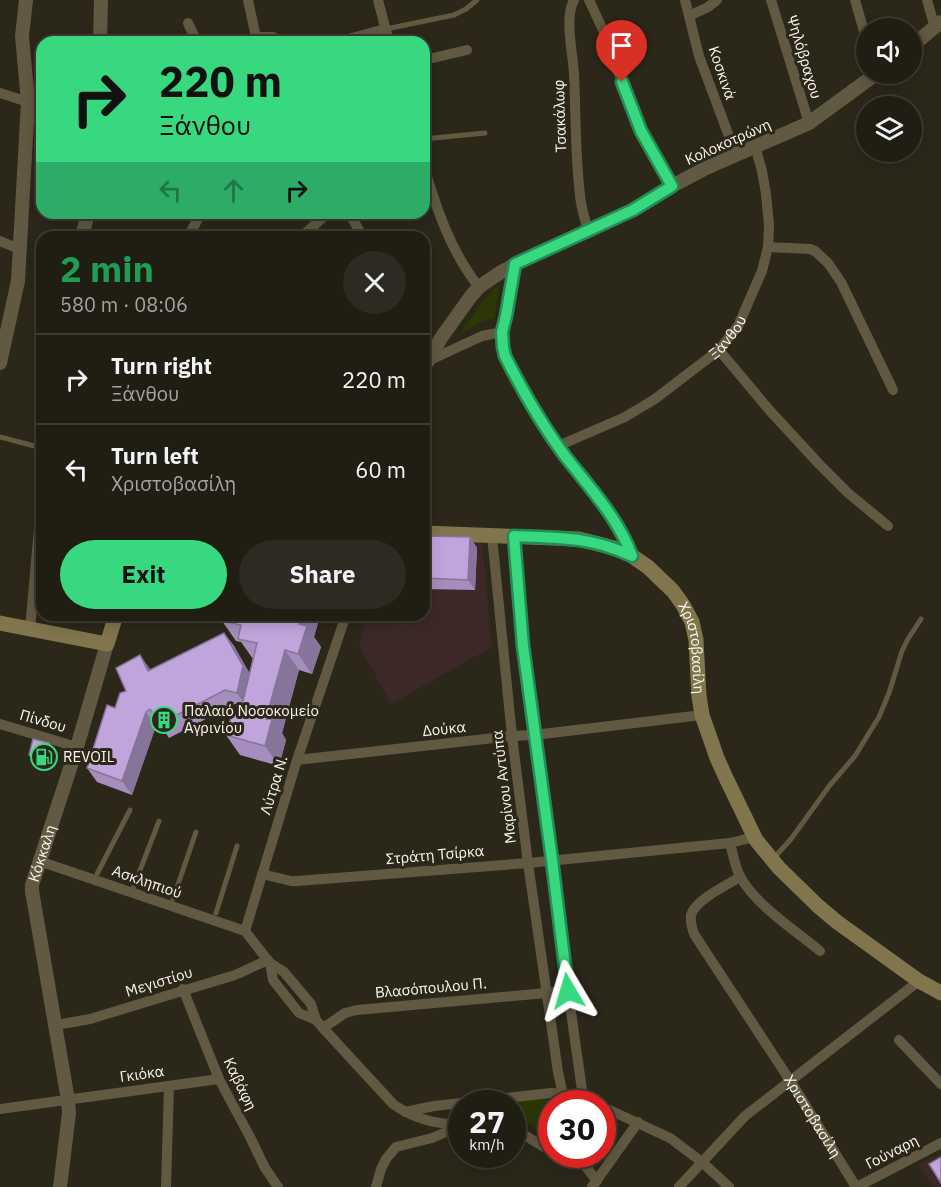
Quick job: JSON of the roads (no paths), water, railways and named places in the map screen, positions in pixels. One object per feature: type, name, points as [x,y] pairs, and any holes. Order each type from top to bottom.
[{"type":"main road","points":[[430,533],[579,539],[614,548],[632,556]]},
{"type":"main road","name":"Χριστοβασίλη","points":[[632,556],[648,567],[673,591],[688,614],[696,640],[702,715],[721,768],[754,837],[792,882],[831,917],[919,981],[941,993]]},
{"type":"main road","name":"Κόκκαλη","points":[[107,644],[114,621]]},
{"type":"main road","points":[[0,623],[107,644]]},
{"type":"street","points":[[0,363],[17,291],[28,102],[22,36],[26,0]]},
{"type":"street","points":[[100,36],[101,0]]},
{"type":"street","points":[[248,0],[256,36]]},
{"type":"street","points":[[378,0],[387,36]]},
{"type":"street","name":"Τσακάλωφ","points":[[574,0],[570,20],[578,180],[588,231]]},
{"type":"street","points":[[589,0],[603,30],[638,124],[672,186]]},
{"type":"street","name":"Κοσκινά","points":[[685,0],[699,56],[736,155]]},
{"type":"street","points":[[689,16],[717,0]]},
{"type":"street","name":"Ψηλόβραχου","points":[[771,0],[809,123]]},
{"type":"street","points":[[855,0],[860,18]]},
{"type":"street","points":[[922,38],[938,25],[927,0]]},
{"type":"street","points":[[188,23],[194,36]]},
{"type":"street","points":[[359,36],[385,29]]},
{"type":"street","points":[[430,59],[466,50]]},
{"type":"street","name":"Κολοκοτρώνη","points":[[430,356],[471,296],[479,287],[501,272],[633,210],[672,186],[736,155],[809,123],[862,84]]},
{"type":"street","points":[[0,93],[28,102]]},
{"type":"street","name":"Ξάνθου","points":[[558,446],[618,420],[655,399],[719,350],[738,326],[762,271],[768,247],[769,225],[766,194],[755,146]]},
{"type":"street","points":[[430,187],[446,232],[479,287]]},
{"type":"street","points":[[308,231],[321,219]]},
{"type":"street","points":[[0,241],[19,249]]},
{"type":"street","points":[[768,247],[810,249],[828,263],[845,290],[893,390]]},
{"type":"street","name":"Χριστοβασίλη","points":[[515,264],[502,332],[503,347],[510,366],[558,446],[611,514],[632,556]]},
{"type":"street","points":[[430,360],[471,341],[502,332]]},
{"type":"street","points":[[719,350],[771,412],[820,465],[848,493],[888,526]]},
{"type":"street","name":"Μαρίνου Αντύπα","points":[[492,536],[512,736],[528,863],[562,1090]]},
{"type":"street","points":[[514,536],[522,642],[582,1090]]},
{"type":"street","points":[[30,629],[36,562]]},
{"type":"street","name":"Λύτρα Ν.","points":[[245,931],[297,760],[344,621]]},
{"type":"street","points":[[503,644],[522,642]]},
{"type":"street","name":"Κόκκαλη","points":[[60,1187],[69,1113],[68,1100],[32,885],[77,747],[107,644]]},
{"type":"street","name":"Δούκα","points":[[297,760],[702,715]]},
{"type":"street","name":"Πίνδου","points":[[0,724],[77,747]]},
{"type":"street","name":"Στράτη Τσίρκα","points":[[262,874],[297,881],[528,863],[730,843],[754,837]]},
{"type":"street","points":[[730,843],[740,877],[764,905],[820,951]]},
{"type":"street","name":"Ασκληπιού","points":[[39,861],[245,931]]},
{"type":"street","name":"Χριστοβασίλη","points":[[740,877],[703,900],[695,908],[691,916],[694,934],[791,1082],[856,1187]]},
{"type":"street","points":[[245,931],[269,961],[284,972],[311,1004],[319,1024],[387,1098],[398,1108],[423,1120],[448,1124]]},
{"type":"street","name":"Μεγιστίου","points":[[56,1025],[90,1018],[235,975],[269,961]]},
{"type":"street","points":[[680,1187],[745,1116],[919,981]]},
{"type":"street","name":"Καβάφη","points":[[183,989],[219,1079],[265,1168],[278,1187]]},
{"type":"street","name":"Βλασόπουλου Π.","points":[[319,1024],[357,1010],[568,991]]},
{"type":"street","points":[[898,1040],[941,1084]]},
{"type":"street","name":"Γκιόκα","points":[[0,1108],[219,1079]]},
{"type":"street","points":[[166,1187],[169,1086]]},
{"type":"street","points":[[405,1112],[434,1106],[538,1095]]},
{"type":"street","points":[[616,1113],[670,1138],[702,1162],[729,1187]]},
{"type":"street","points":[[616,1154],[638,1122]]},
{"type":"street","points":[[376,1187],[386,1159],[396,1148],[448,1131]]},
{"type":"street","name":"Γούναρη","points":[[856,1187],[941,1143]]},
{"type":"street","points":[[586,1168],[595,1184],[606,1168]]},
{"type":"lane","points":[[385,29],[454,15],[477,0]]},
{"type":"lane","points":[[430,139],[485,133]]},
{"type":"lane","points":[[0,437],[36,446]]},
{"type":"lane","points":[[772,861],[855,756],[869,734],[889,693],[902,651],[921,619]]},
{"type":"lane","points":[[97,874],[130,810]]},
{"type":"lane","points":[[134,886],[159,821]]},
{"type":"lane","points":[[173,899],[196,832]]},
{"type":"lane","points":[[216,913],[237,846]]},
{"type":"place","name":"Παλαιό Νοσοκομείο Αγρινίου","points":[[164,720]]},
{"type":"place","name":"REVOIL","points":[[44,757]]}]
